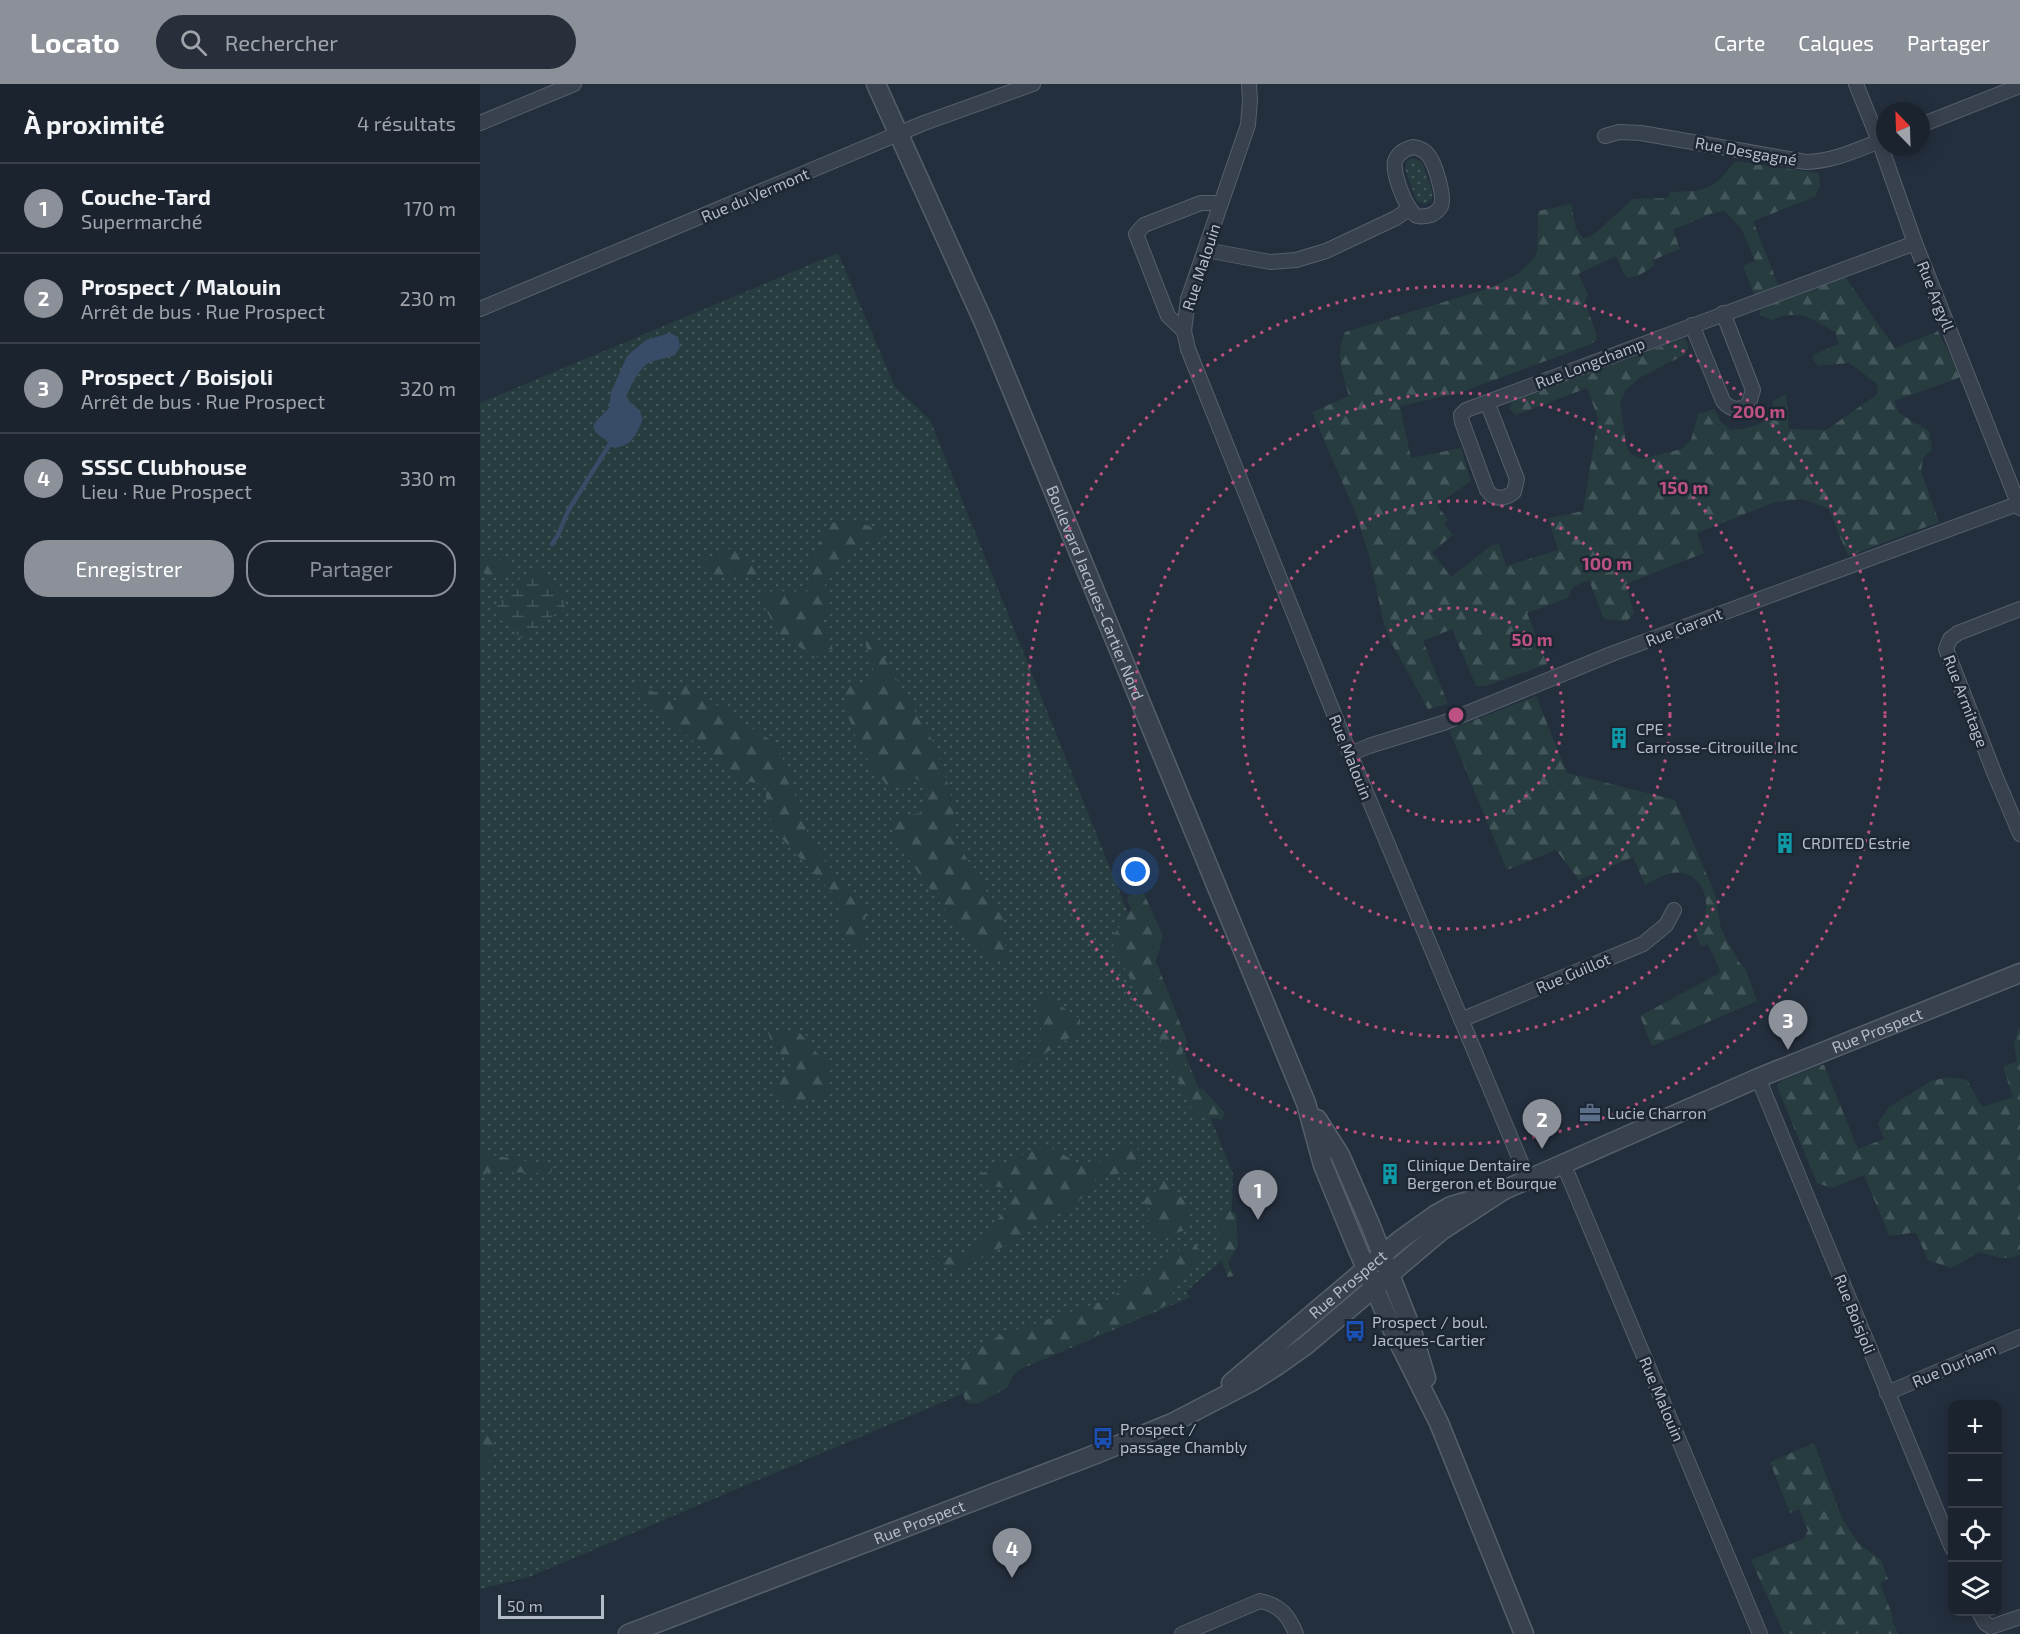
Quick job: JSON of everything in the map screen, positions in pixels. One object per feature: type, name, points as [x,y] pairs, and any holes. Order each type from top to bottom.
[{"type":"street","points":[[480,123],[574,84]]},
{"type":"street","name":"Boulevard Jacques-Cartier Nord","points":[[876,84],[985,325],[1306,1103],[1323,1165],[1394,1333],[1439,1422],[1524,1634]]},
{"type":"street","name":"Rue du Vermont","points":[[480,309],[924,123],[1033,84]]},
{"type":"street","name":"Rue Malouin","points":[[1249,84],[1248,125],[1188,299],[1185,331],[1191,361],[1350,754],[1528,1179]]},
{"type":"street","name":"Rue Argyll","points":[[1856,84],[1876,127]]},
{"type":"street","points":[[1930,121],[2020,86]]},
{"type":"street","name":"Rue Desgagné","points":[[1605,136],[1619,132],[1641,133],[1806,162],[1850,154],[1876,143]]},
{"type":"street","points":[[1419,148],[1432,160],[1443,198],[1437,211],[1431,215],[1417,216],[1409,209],[1396,175],[1395,162],[1401,152],[1419,148]]},
{"type":"street","name":"Rue Argyll","points":[[1887,156],[1915,243],[2020,505]]},
{"type":"street","name":"Rue Malouin","points":[[1185,331],[1168,316],[1137,234],[1144,225],[1201,202],[1221,203]]},
{"type":"street","points":[[1206,250],[1270,262],[1296,260],[1326,250],[1396,218],[1409,209]]},
{"type":"street","name":"Rue Longchamp","points":[[1488,402],[1517,479],[1514,492],[1506,498],[1495,497],[1487,490],[1462,422],[1461,415],[1466,410],[1915,243]]},
{"type":"street","points":[[1692,325],[1723,401],[1731,408],[1742,408],[1749,403],[1753,390],[1723,313]]},
{"type":"street","name":"Rue Garant","points":[[1350,754],[1443,723],[1614,653],[2020,505]]},
{"type":"street","name":"Rue Armitage","points":[[2020,609],[1958,633],[1950,639],[1946,649],[1990,764],[2020,834]]},
{"type":"street","name":"Rue Guillot","points":[[1461,1020],[1643,944],[1666,925],[1674,910]]},
{"type":"street","name":"Rue Prospect","points":[[1207,1403],[1382,1255],[1435,1215],[1451,1206],[1504,1190],[1758,1078],[2020,973]]},
{"type":"street","name":"Rue Boisjoli","points":[[1758,1078],[1948,1536]]},
{"type":"street","name":"Boulevard Jacques-Cartier Nord","points":[[1306,1103],[1340,1155],[1390,1274],[1411,1328],[1439,1422]]},
{"type":"street","name":"Rue Malouin","points":[[1563,1163],[1760,1634]]},
{"type":"street","name":"Rue Prospect","points":[[628,1634],[1172,1423],[1251,1382],[1278,1365],[1305,1346],[1441,1231],[1504,1190]]},
{"type":"street","name":"Rue Durham","points":[[1887,1392],[2020,1337]]},
{"type":"street","points":[[1182,1634],[1260,1601],[1271,1603],[1282,1610],[1296,1634]]},
{"type":"street","points":[[1982,1616],[1985,1623],[1991,1627],[2020,1617]]},
{"type":"green space","points":[[1413,158],[1422,162],[1432,191],[1432,199],[1425,204],[1417,201],[1405,169],[1407,161]]},
{"type":"green space","points":[[1735,161],[1819,173],[1820,186],[1815,197],[1753,221],[1784,300],[1845,277],[1895,348],[1938,331],[1961,377],[1894,401],[1899,413],[1929,431],[1932,449],[1923,458],[1921,471],[1939,522],[1848,556],[1829,509],[1803,499],[1775,502],[1697,533],[1704,553],[1626,584],[1634,613],[1627,621],[1604,619],[1589,580],[1573,587],[1568,598],[1527,613],[1547,664],[1486,686],[1476,686],[1452,629],[1423,641],[1448,704],[1428,709],[1392,644],[1384,624],[1369,555],[1356,514],[1312,412],[1349,396],[1340,356],[1345,332],[1493,287],[1519,273],[1537,252],[1538,211],[1571,204],[1576,229],[1583,238],[1592,236],[1633,199],[1668,198],[1670,192],[1701,190],[1714,184]],"holes":[[[1724,211],[1741,228],[1755,261],[1743,266],[1760,315],[1772,320],[1790,315],[1805,316],[1835,332],[1839,344],[1815,354],[1812,358],[1818,366],[1849,363],[1876,383],[1878,394],[1826,430],[1789,429],[1786,394],[1773,401],[1772,409],[1765,420],[1746,428],[1731,430],[1721,422],[1714,409],[1698,414],[1691,440],[1682,449],[1642,459],[1631,454],[1626,445],[1620,401],[1626,390],[1639,378],[1686,354],[1688,346],[1686,340],[1682,339],[1512,401],[1509,409],[1516,415],[1587,388],[1598,418],[1583,511],[1548,518],[1558,550],[1506,566],[1499,544],[1492,545],[1451,577],[1432,552],[1453,535],[1444,524],[1448,520],[1437,505],[1471,481],[1461,448],[1411,458],[1400,406],[1459,393],[1597,340],[1585,302],[1588,294],[1578,274],[1616,256],[1626,278],[1638,276],[1654,266],[1653,260],[1680,249],[1673,230],[1710,214]]]},
{"type":"green space","points":[[838,253],[895,387],[930,420],[1233,1174],[1230,1253],[1186,1292],[1191,1297],[529,1577],[480,1589],[480,403]]},
{"type":"green space","points":[[848,519],[884,531],[882,540],[860,542],[840,560],[825,584],[827,608],[823,624],[833,649],[816,658],[778,633],[760,598],[772,591],[806,592],[812,586],[807,562],[832,523]]},
{"type":"green space","points":[[732,548],[766,578],[734,573],[715,576],[699,563]]},
{"type":"green space","points":[[480,555],[511,562],[516,570],[493,578],[480,571]]},
{"type":"green space","points":[[536,569],[564,599],[565,608],[533,632],[521,638],[497,617],[496,607],[519,580]]},
{"type":"green space","points":[[863,635],[872,637],[935,745],[951,794],[957,842],[1003,919],[1007,961],[993,960],[962,933],[893,838],[891,817],[923,813],[928,787],[913,776],[904,787],[887,786],[860,749],[845,707],[846,686],[867,685],[875,676]]},
{"type":"green space","points":[[627,681],[677,701],[675,691],[682,683],[775,743],[790,773],[798,810],[814,847],[866,913],[862,949],[854,949],[840,935],[841,913],[832,893],[776,832],[766,808],[766,785],[735,779]]},
{"type":"green space","points":[[1536,696],[1567,773],[1675,800],[1715,894],[1721,929],[1739,962],[1746,970],[1757,1001],[1652,1046],[1640,1016],[1718,974],[1720,970],[1708,944],[1701,947],[1695,931],[1706,911],[1704,893],[1696,879],[1681,873],[1671,873],[1645,885],[1633,857],[1579,880],[1556,850],[1507,870],[1449,730]]},
{"type":"green space","points":[[1144,894],[1163,936],[1156,961],[1187,1041],[1181,1056],[1194,1087],[1203,1089],[1225,1113],[1222,1120],[1194,1114],[1151,1020],[1112,943],[1114,935],[1131,909],[1127,899],[1129,895]]},
{"type":"green space","points":[[1045,995],[1080,1019],[1080,1031],[1015,1073],[1012,1067],[1038,1046],[1041,1026],[1036,1001]]},
{"type":"green space","points":[[2020,1028],[2020,1255],[2005,1258],[1980,1252],[1951,1268],[1928,1260],[1916,1233],[1889,1235],[1864,1175],[1832,1188],[1817,1183],[1777,1086],[1781,1081],[1824,1065],[1858,1149],[1884,1139],[1878,1123],[1889,1107],[1931,1081],[1949,1077],[1967,1080],[1982,1107],[2013,1097],[2003,1067],[2017,1061],[2014,1045]]},
{"type":"green space","points":[[768,1032],[800,1033],[829,1067],[826,1095],[791,1106],[775,1090],[775,1079],[793,1073],[789,1061],[773,1048]]},
{"type":"green space","points":[[1127,1143],[1137,1145],[1139,1170],[1096,1178],[1089,1190],[1075,1205],[1031,1228],[1015,1241],[954,1273],[929,1257],[952,1257],[977,1248],[1015,1196],[1011,1189],[978,1184],[976,1176],[1035,1149],[1050,1147],[1083,1166],[1112,1157]]},
{"type":"green space","points":[[480,1153],[553,1166],[551,1173],[488,1172],[480,1179]]},
{"type":"green space","points":[[1159,1175],[1189,1205],[1188,1229],[1156,1240],[1148,1223],[1152,1212],[1141,1199],[1155,1193]]},
{"type":"green space","points":[[1229,1210],[1236,1214],[1238,1246],[1228,1263],[1234,1276],[1228,1277],[1219,1253],[1218,1229],[1222,1212]]},
{"type":"green space","points":[[1193,1241],[1203,1255],[1165,1306],[1024,1365],[1013,1376],[1007,1388],[979,1403],[971,1404],[965,1401],[958,1370],[971,1350],[1003,1334],[1109,1299]]},
{"type":"green space","points":[[493,1434],[492,1458],[480,1473],[480,1436]]},
{"type":"green space","points":[[1814,1443],[1842,1518],[1858,1543],[1881,1560],[1888,1579],[1880,1584],[1898,1634],[1784,1634],[1751,1560],[1803,1539],[1808,1531],[1799,1509],[1790,1513],[1770,1462]]},
{"type":"water","points":[[670,333],[678,337],[680,347],[675,355],[654,361],[643,368],[626,398],[639,410],[643,419],[637,432],[626,445],[606,446],[608,442],[596,433],[593,426],[609,408],[611,392],[627,356],[646,340]]},
{"type":"waterway","points":[[552,544],[568,511],[608,447]]},
{"type":"place","name":"CPE Carrosse-Citrouille Inc","points":[[1619,738]]},
{"type":"place","name":"CRDITED Estrie","points":[[1785,843]]},
{"type":"place","name":"Prospect / Boisjoli","points":[[1788,1050]]},
{"type":"place","name":"Lucie Charron","points":[[1590,1113]]},
{"type":"place","name":"Prospect / Malouin","points":[[1542,1149]]},
{"type":"place","name":"Clinique Dentaire Bergeron et Bourque","points":[[1390,1174]]},
{"type":"place","name":"Couche-Tard","points":[[1258,1220]]},
{"type":"place","name":"Prospect / boul. Jacques-Cartier","points":[[1355,1331]]},
{"type":"place","name":"Prospect / passage Chambly","points":[[1103,1438]]},
{"type":"place","name":"SSSC Clubhouse","points":[[1012,1578]]}]
